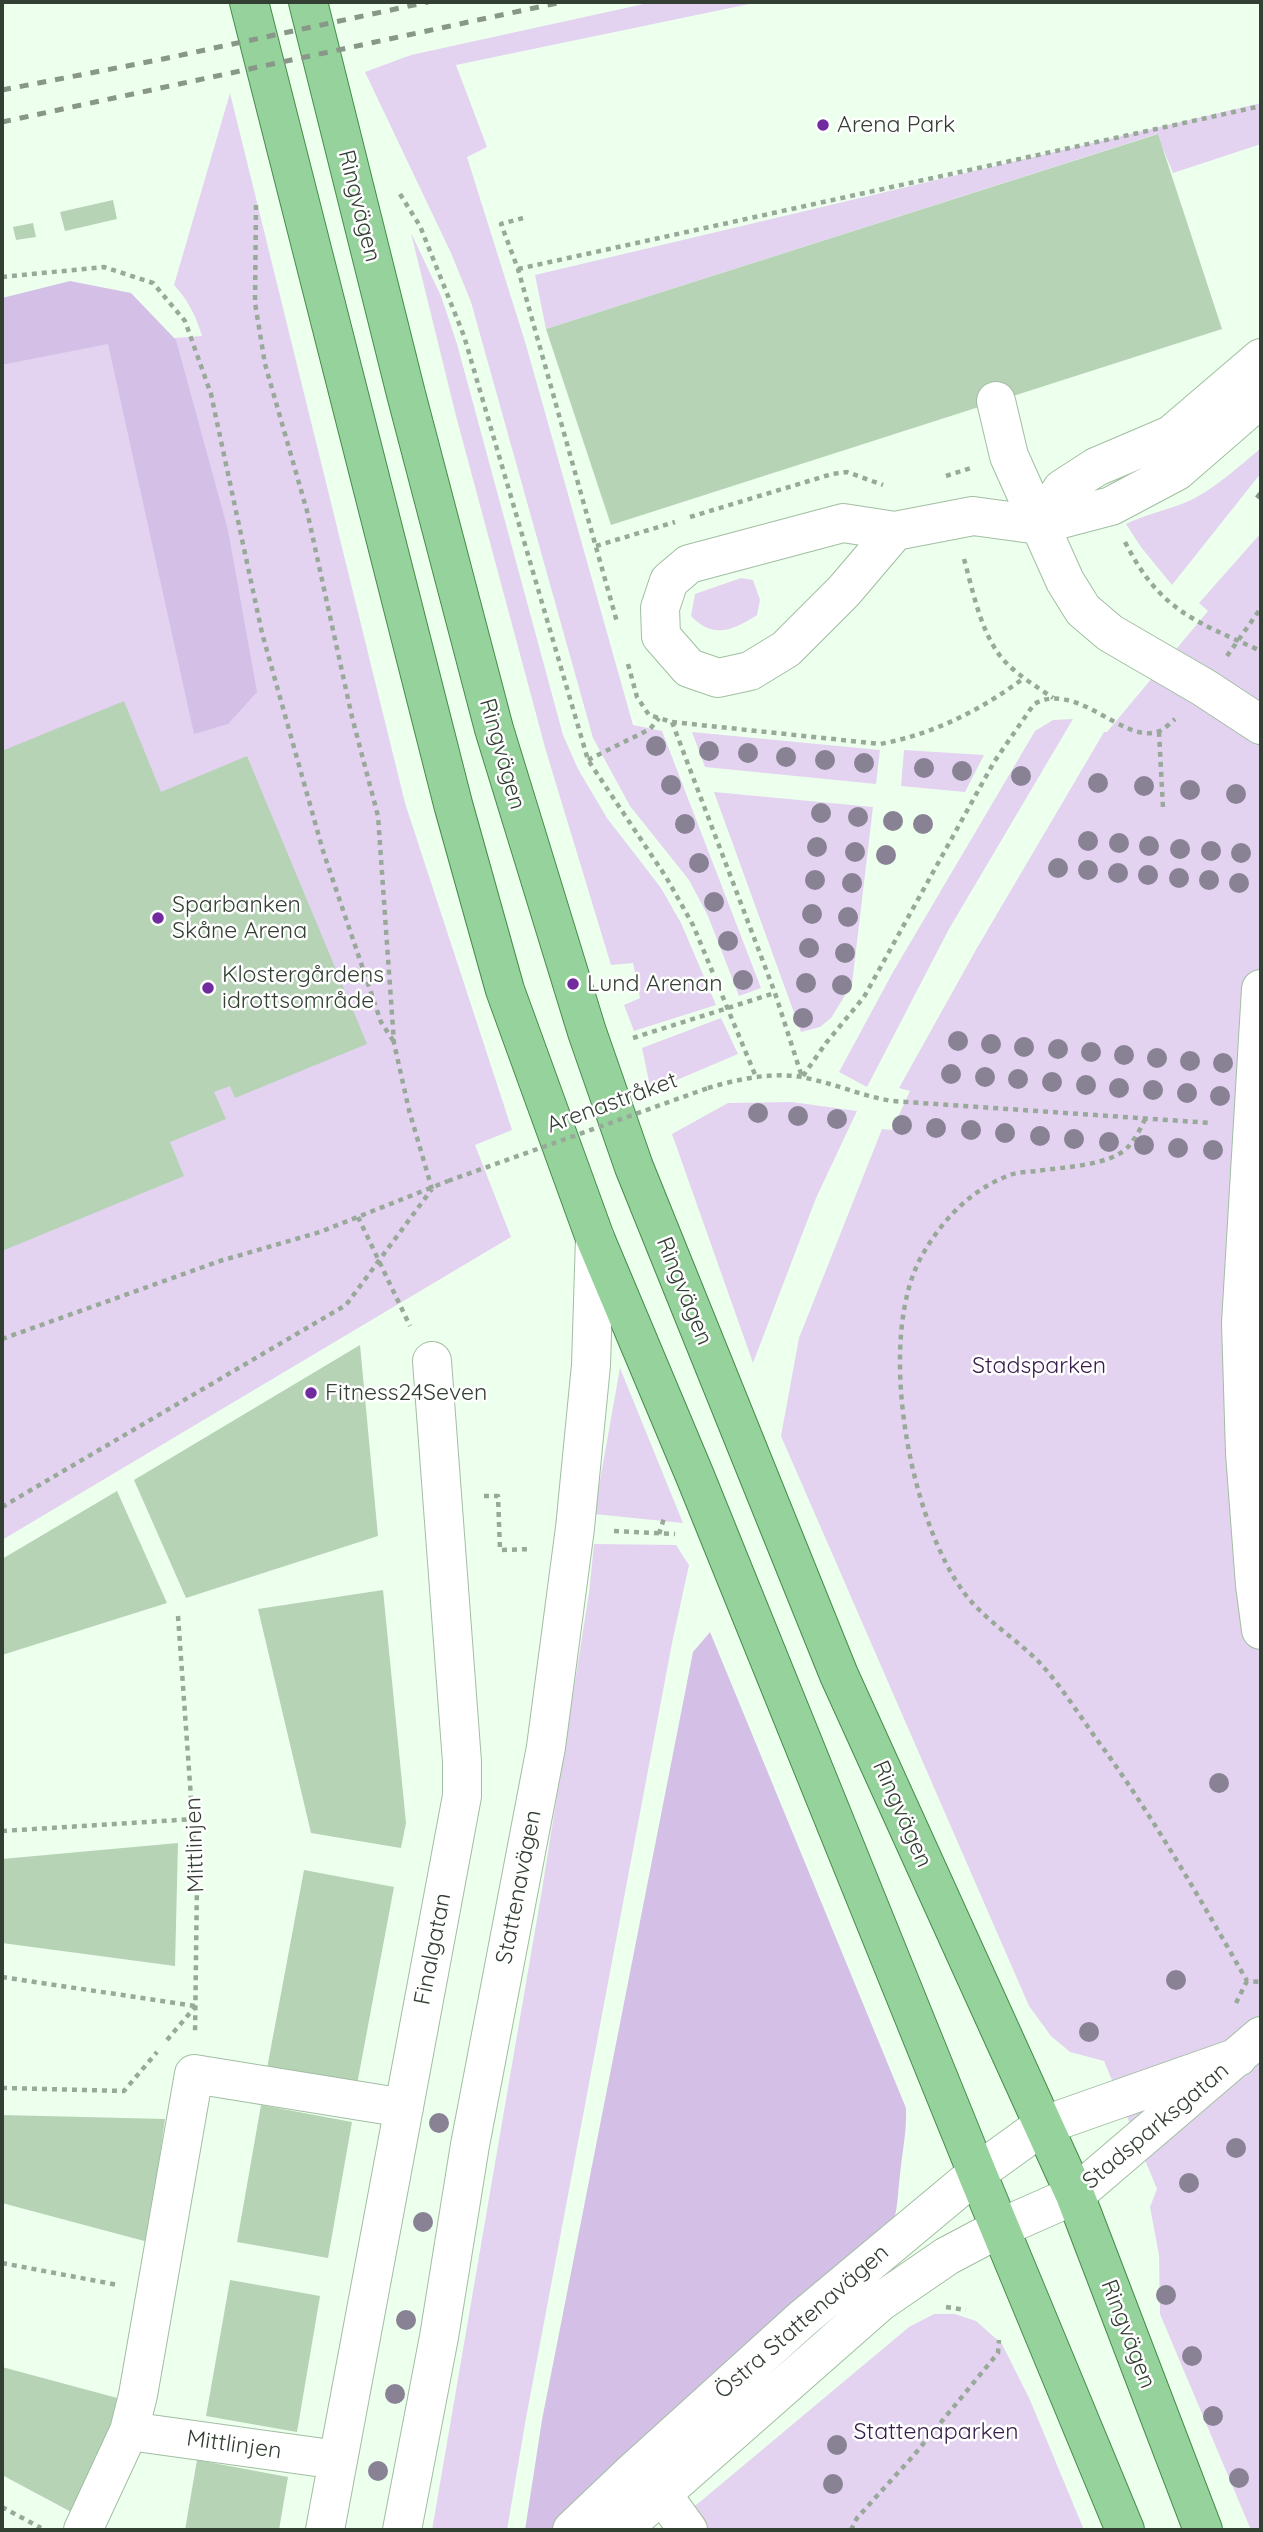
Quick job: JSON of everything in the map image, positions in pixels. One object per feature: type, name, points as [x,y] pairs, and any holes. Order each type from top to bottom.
[{"type":"main road","points":[[249,2],[453,804],[505,990],[595,1238],[695,1476],[977,2173],[1125,2530]]},
{"type":"main road","name":"Ringvägen","points":[[308,2],[406,394],[494,729],[587,1032],[634,1167],[839,1675],[1075,2194],[1203,2530]]},
{"type":"street","points":[[1039,526],[1062,489],[1096,467],[1171,435],[1261,358]]},
{"type":"street","points":[[895,531],[844,591],[786,649],[750,671],[719,678],[689,668],[661,636],[660,608],[669,581],[689,564],[843,523],[895,531],[973,516],[1039,526],[1111,506],[1177,471],[1261,398]]},
{"type":"street","points":[[996,401],[1009,456],[1065,581],[1083,610],[1110,633],[1203,687],[1261,725]]},
{"type":"street","points":[[1261,989],[1252,1125],[1255,1186],[1241,1323],[1245,1453],[1261,1630]]},
{"type":"street","name":"Stattenavägen","points":[[402,2530],[439,2337],[470,2145],[546,1747],[575,1528],[591,1365],[595,1238]]},
{"type":"street","name":"Finalgatan","points":[[325,2530],[462,1796],[462,1762],[432,1361]]},
{"type":"street","name":"Stadsparksgatan","points":[[1042,2126],[1250,2046]]},
{"type":"street","name":"Stadsparksgatan","points":[[1075,2194],[1250,2046]]},
{"type":"street","points":[[83,2530],[129,2431],[138,2395],[194,2074],[404,2109]]},
{"type":"street","name":"Östra Stattenavägen","points":[[621,2530],[647,2483],[802,2319],[977,2173],[1042,2126]]},
{"type":"street","name":"Östra Stattenavägen","points":[[572,2530],[647,2483],[880,2302],[939,2260],[1000,2228],[1075,2194]]},
{"type":"street","name":"Mittlinjen","points":[[129,2431],[338,2460]]},
{"type":"street","points":[[647,2483],[688,2530]]},
{"type":"path","points":[[517,269],[1261,106]]},
{"type":"path","points":[[394,184],[421,226],[464,336],[588,760],[666,877],[693,925],[756,1077]]},
{"type":"path","points":[[2,1507],[346,1305],[432,1189],[409,1110],[394,1043],[378,816],[352,717],[307,511],[265,364],[255,303],[256,203]]},
{"type":"path","points":[[2,277],[104,267],[153,283],[185,321],[212,394],[262,633],[323,851],[381,1023],[394,1043]]},
{"type":"path","points":[[947,520],[960,545],[982,622],[1001,656],[1024,678],[1053,698]]},
{"type":"path","points":[[802,1077],[864,997],[1015,728],[1034,704],[1053,698],[1082,705],[1135,730],[1159,732],[1177,718],[1203,687],[1261,608]]},
{"type":"path","points":[[672,722],[880,744],[903,740],[958,720],[1006,692],[1024,678]]},
{"type":"path","points":[[588,760],[650,729],[659,718]]},
{"type":"path","points":[[1159,732],[1163,808]]},
{"type":"path","points":[[623,1041],[775,993]]},
{"type":"path","name":"Arenastråket","points":[[2,1339],[220,1261],[320,1232],[448,1181],[708,1087],[756,1077],[802,1077],[892,1101],[1252,1125]]},
{"type":"path","points":[[1145,1119],[1127,1149],[1110,1160],[1012,1174],[981,1190],[952,1212],[923,1253],[906,1291],[901,1331],[902,1398],[911,1463],[932,1534],[948,1569],[966,1595],[993,1625],[1039,1663],[1047,1673],[1148,1816],[1247,1981],[1261,1982]]},
{"type":"path","points":[[358,1217],[405,1318],[432,1361]]},
{"type":"path","points":[[659,1534],[668,1504]]},
{"type":"path","name":"Mittlinjen","points":[[178,1616],[197,1882],[194,2074]]},
{"type":"path","points":[[2,1831],[194,1819]]},
{"type":"path","points":[[2,1977],[196,2006]]},
{"type":"path","points":[[2,2088],[124,2091],[196,2006]]},
{"type":"path","points":[[2,2263],[156,2292]]},
{"type":"path","points":[[851,2530],[856,2518],[914,2455],[998,2353],[999,2330]]},
{"type":"path","points":[[2,2507],[46,2530]]},
{"type":"green space","points":[[653,2],[759,2],[456,65],[487,147],[467,157],[526,345],[633,725],[662,731],[761,988],[739,996],[708,916],[689,880],[630,806],[593,738],[471,302],[451,253],[365,72],[411,55]]},
{"type":"green space","name":"Klostergårdens idrottsområde","points":[[230,93],[405,803],[512,1130],[475,1145],[511,1237],[2,1540],[2,365],[108,343],[202,336],[191,309],[174,285]]},
{"type":"green space","points":[[1261,103],[1261,144],[1173,173],[1157,134],[546,329],[535,275]]},
{"type":"green space","points":[[411,233],[441,296],[457,344],[563,735],[578,769],[607,818],[661,888],[681,923],[716,1005],[634,1031],[624,1005],[640,998],[633,963],[611,965],[546,751],[456,416]]},
{"type":"green space","points":[[1261,448],[1261,473],[1172,585],[1126,524],[1198,496]]},
{"type":"green space","name":"Stadsparken","points":[[1261,533],[1261,2530],[1251,2530],[1160,2314],[1159,2255],[1150,2207],[1157,2189],[1104,2061],[1070,2052],[1051,2036],[1029,2006],[781,1436],[799,1338],[882,1129],[892,1130],[910,1091],[899,1088],[977,948],[1104,732],[1107,732],[1208,611],[1199,603]]},
{"type":"green space","points":[[741,578],[753,580],[760,600],[757,615],[723,630],[707,628],[691,616],[695,594]]},
{"type":"green space","points":[[1073,719],[949,929],[867,1087],[839,1072],[893,972],[1035,731],[1053,720]]},
{"type":"green space","points":[[692,732],[880,750],[876,784],[705,767]]},
{"type":"green space","points":[[904,750],[984,755],[965,792],[901,786]]},
{"type":"green space","points":[[714,792],[873,807],[852,984],[831,1018],[820,1027],[801,1032]]},
{"type":"green space","points":[[721,1018],[738,1054],[651,1091],[642,1048]]},
{"type":"green space","points":[[792,1102],[857,1111],[816,1198],[753,1363],[672,1134],[728,1103]]},
{"type":"green space","points":[[620,1368],[683,1523],[594,1514]]},
{"type":"green space","points":[[594,1544],[676,1545],[689,1565],[672,1643],[507,2530],[432,2530],[542,1890],[589,1593]]},
{"type":"green space","name":"Stattenaparken","points":[[934,2314],[955,2314],[976,2321],[1002,2344],[1030,2400],[1084,2530],[663,2530],[909,2327]]},
{"type":"shaded area","points":[[70,281],[131,293],[176,340],[228,530],[257,692],[228,724],[194,734],[108,344],[2,365],[2,298]]},
{"type":"shaded area","points":[[710,1632],[906,2108],[894,2220],[562,2530],[525,2530],[542,2420],[693,1652]]},
{"type":"building","name":"Arena Park","points":[[1158,134],[1222,329],[611,525],[546,329]]},
{"type":"building","points":[[113,200],[117,219],[65,231],[60,212]]},
{"type":"building","points":[[33,223],[36,237],[16,240],[13,227]]},
{"type":"building","name":"Sparbanken Skåne Arena","points":[[124,701],[161,792],[247,756],[367,1044],[235,1098],[230,1086],[214,1092],[226,1119],[170,1142],[184,1176],[2,1251],[2,751]]},
{"type":"building","points":[[360,1345],[378,1536],[186,1598],[134,1480]]},
{"type":"building","points":[[117,1491],[167,1603],[2,1655],[2,1559]]},
{"type":"building","points":[[383,1590],[406,1823],[401,1848],[311,1833],[258,1609]]},
{"type":"building","points":[[178,1843],[175,1966],[2,1943],[2,1859]]},
{"type":"building","points":[[304,1870],[394,1887],[356,2090],[266,2074]]},
{"type":"building","points":[[261,2105],[352,2122],[328,2258],[237,2242]]},
{"type":"building","points":[[2,2115],[165,2119],[148,2242],[2,2203]]},
{"type":"building","points":[[230,2280],[320,2296],[297,2432],[206,2416]]},
{"type":"building","points":[[2,2367],[121,2399],[75,2514],[2,2475]]},
{"type":"building","points":[[197,2460],[288,2477],[279,2530],[185,2530]]},
{"type":"railway","points":[[2,90],[163,59],[428,2]]},
{"type":"railway","points":[[2,122],[562,2]]},
{"type":"railway","points":[[1257,498],[1261,493]]},
{"type":"place","name":"Arena Park","points":[[823,125]]},
{"type":"place","name":"Sparbanken Skåne Arena","points":[[158,918]]},
{"type":"place","name":"Lund Arenan","points":[[573,984]]},
{"type":"place","name":"Klostergårdens idrottsområde","points":[[208,988]]},
{"type":"place","name":"Fitness24Seven","points":[[311,1393]]}]
